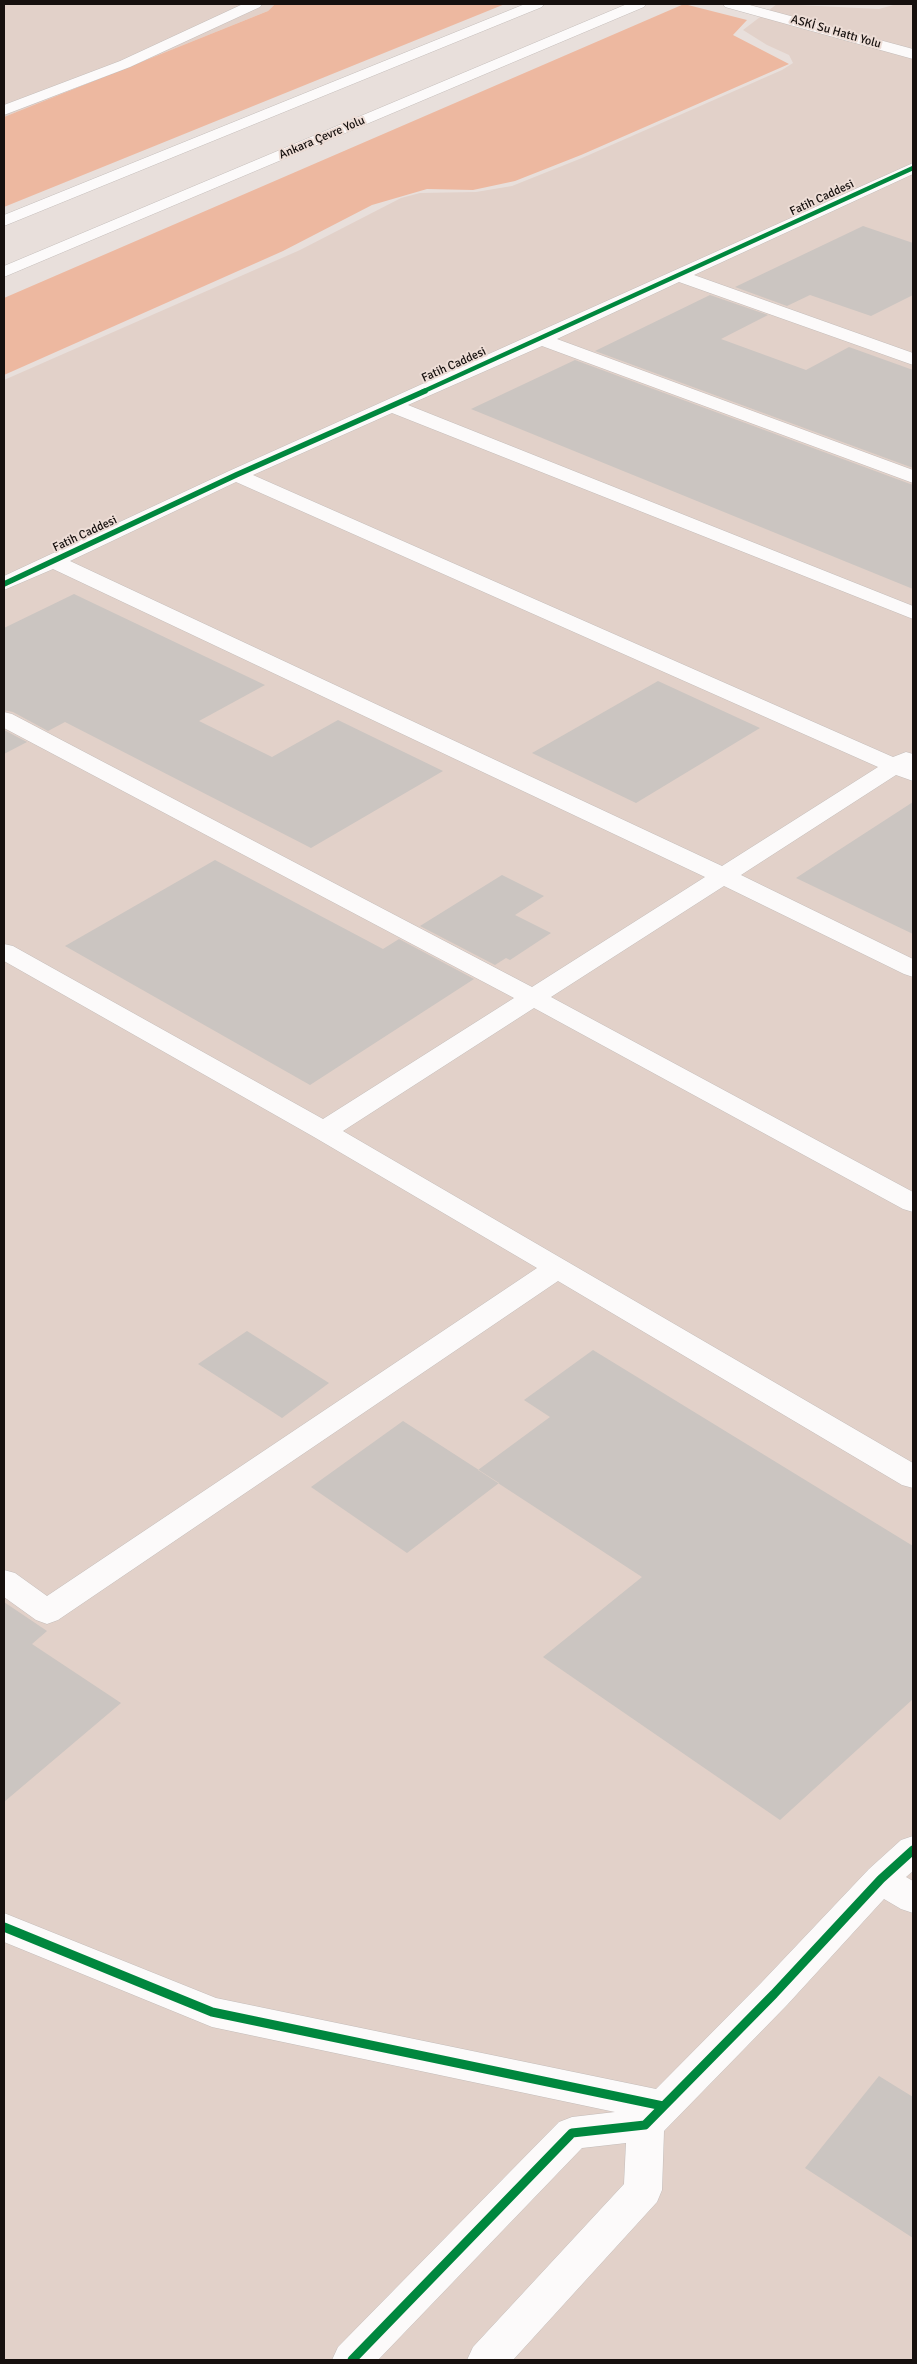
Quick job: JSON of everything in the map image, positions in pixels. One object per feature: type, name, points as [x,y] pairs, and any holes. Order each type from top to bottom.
[{"type":"main road","points":[[4,110],[125,64],[255,4]]},
{"type":"main road","points":[[4,221],[536,4]]},
{"type":"main road","name":"Ankara Çevre Yolu","points":[[4,272],[639,4]]},
{"type":"main road","name":"ASKİ Su Hattı Yolu","points":[[730,4],[913,54]]},
{"type":"main road","name":"Fatih Caddesi","points":[[4,584],[236,475],[541,339],[913,168]]},
{"type":"main road","points":[[679,276],[913,359]]},
{"type":"main road","points":[[541,339],[913,477]]},
{"type":"main road","points":[[392,406],[913,613]]},
{"type":"main road","points":[[236,475],[907,765]]},
{"type":"main road","points":[[53,561],[725,876],[913,970]]},
{"type":"main road","points":[[4,719],[532,997],[913,1203]]},
{"type":"main road","points":[[324,1131],[532,997],[907,765]]},
{"type":"main road","points":[[4,951],[324,1131],[913,1477]]},
{"type":"main road","points":[[4,1581],[47,1612],[557,1268]]},
{"type":"main road","points":[[352,2360],[572,2133],[654,2116],[774,1994],[882,1879],[913,1850]]},
{"type":"main road","points":[[882,1879],[913,1899]]},
{"type":"main road","points":[[4,1927],[212,2012],[654,2116]]},
{"type":"main road","points":[[487,2360],[643,2190],[654,2116]]},
{"type":"shaded area","points":[[4,4],[275,4],[268,11],[4,117]]},
{"type":"shaded area","points":[[275,4],[505,4],[4,207],[4,117],[268,11]]},
{"type":"shaded area","points":[[684,4],[747,20],[733,35],[789,64],[581,155],[515,181],[473,190],[427,189],[372,205],[283,251],[4,375],[4,298]]},
{"type":"shaded area","points":[[777,4],[879,9],[897,4],[913,4],[913,2360],[4,2360],[4,380],[300,250],[401,198],[420,193],[476,192],[512,186],[582,158],[782,70],[793,63],[789,55],[767,45],[743,30]]},
{"type":"building","points":[[863,226],[913,243],[913,295],[871,316],[810,295],[787,306],[735,287]]},
{"type":"building","points":[[710,295],[768,315],[721,339],[806,370],[849,347],[913,370],[913,468],[595,351]]},
{"type":"building","points":[[575,360],[913,485],[913,589],[471,409]]},
{"type":"building","points":[[74,594],[265,685],[199,721],[272,757],[338,720],[443,771],[311,848],[65,722],[48,731],[13,712],[4,710],[4,628]]},
{"type":"building","points":[[658,681],[760,728],[636,803],[532,753]]},
{"type":"building","points":[[4,730],[27,742],[4,754]]},
{"type":"building","points":[[913,802],[913,934],[796,878],[842,848]]},
{"type":"building","points":[[215,860],[383,949],[399,939],[474,979],[310,1085],[65,946]]},
{"type":"building","points":[[502,875],[544,896],[515,915],[551,933],[510,960],[506,958],[495,965],[420,926]]},
{"type":"building","points":[[247,1331],[329,1383],[282,1418],[198,1364]]},
{"type":"building","points":[[593,1350],[913,1546],[913,1699],[780,1820],[543,1657],[642,1577],[478,1470],[550,1417],[524,1400]]},
{"type":"building","points":[[403,1421],[499,1483],[407,1553],[311,1487]]},
{"type":"building","points":[[4,1602],[47,1631],[32,1644],[121,1703],[4,1802]]},
{"type":"building","points":[[879,2076],[913,2097],[913,2238],[805,2168]]},
{"type":"cycle path","points":[[4,584],[236,475],[541,339],[913,168]]},
{"type":"cycle path","points":[[352,2360],[572,2133],[645,2125],[774,1994],[881,1879],[913,1850]]},
{"type":"cycle path","points":[[4,1927],[212,2012],[663,2106]]}]
